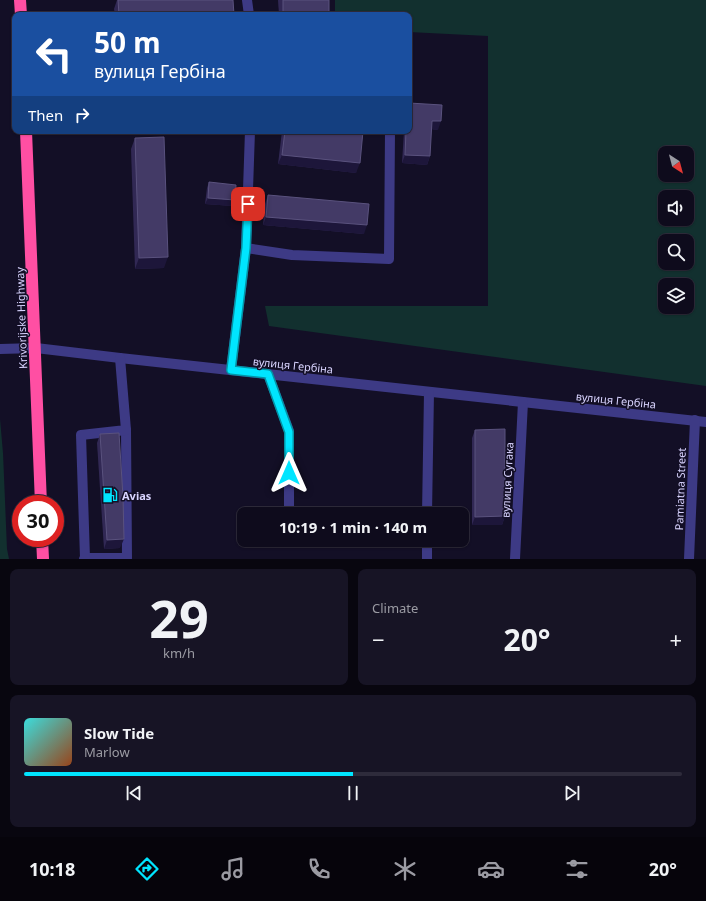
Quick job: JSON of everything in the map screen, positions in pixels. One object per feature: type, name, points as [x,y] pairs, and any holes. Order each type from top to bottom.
[{"type":"highway","points":[[20,0],[22,12]]},
{"type":"highway","points":[[23,12],[24,0]]},
{"type":"highway","name":"Krivorijske Highway","points":[[26,134],[36,348],[41,495]]},
{"type":"highway","points":[[42,547],[43,559]]},
{"type":"street","points":[[247,0],[248,12]]},
{"type":"street","points":[[231,370],[246,248],[250,134]]},
{"type":"street","points":[[246,248],[292,255],[389,259],[390,134]]},
{"type":"street","name":"вулиця Гербіна","points":[[0,349],[36,348],[706,422]]},
{"type":"street","points":[[120,358],[126,430],[127,558],[85,559],[81,435],[126,430]]},
{"type":"street","points":[[268,374],[289,432],[289,507]]},
{"type":"street","points":[[427,507],[429,392]]},
{"type":"street","name":"вулиця Сугака","points":[[515,559],[522,402]]},
{"type":"street","name":"Pamiatna Street","points":[[689,559],[695,420]]},
{"type":"street","points":[[427,547],[427,559]]},
{"type":"green space","points":[[335,0],[706,0],[706,386],[269,326],[265,306],[488,306],[488,36],[412,32],[412,12],[335,12]]},
{"type":"green space","points":[[0,419],[7,549],[9,559],[0,559]]},
{"type":"building","points":[[118,0],[233,0],[234,12],[119,12]]},
{"type":"building","points":[[283,0],[329,0],[329,12],[283,12]]},
{"type":"building","points":[[412,103],[442,105],[441,121],[432,121],[430,156],[405,155],[406,134],[412,134]]},
{"type":"building","points":[[285,134],[363,134],[360,163],[282,155]]},
{"type":"building","points":[[164,137],[168,257],[139,258],[135,138]]},
{"type":"building","points":[[209,182],[236,185],[235,200],[208,198]]},
{"type":"building","points":[[268,195],[369,204],[367,225],[266,217]]},
{"type":"building","points":[[505,429],[505,516],[475,517],[475,430]]},
{"type":"building","name":"Avias","points":[[119,433],[124,539],[107,540],[100,434]]},
{"type":"place","name":"Avias","points":[[110,495]]},
{"type":"route","points":[[248,204],[246,248],[231,370],[268,374],[289,432],[289,473]]}]
